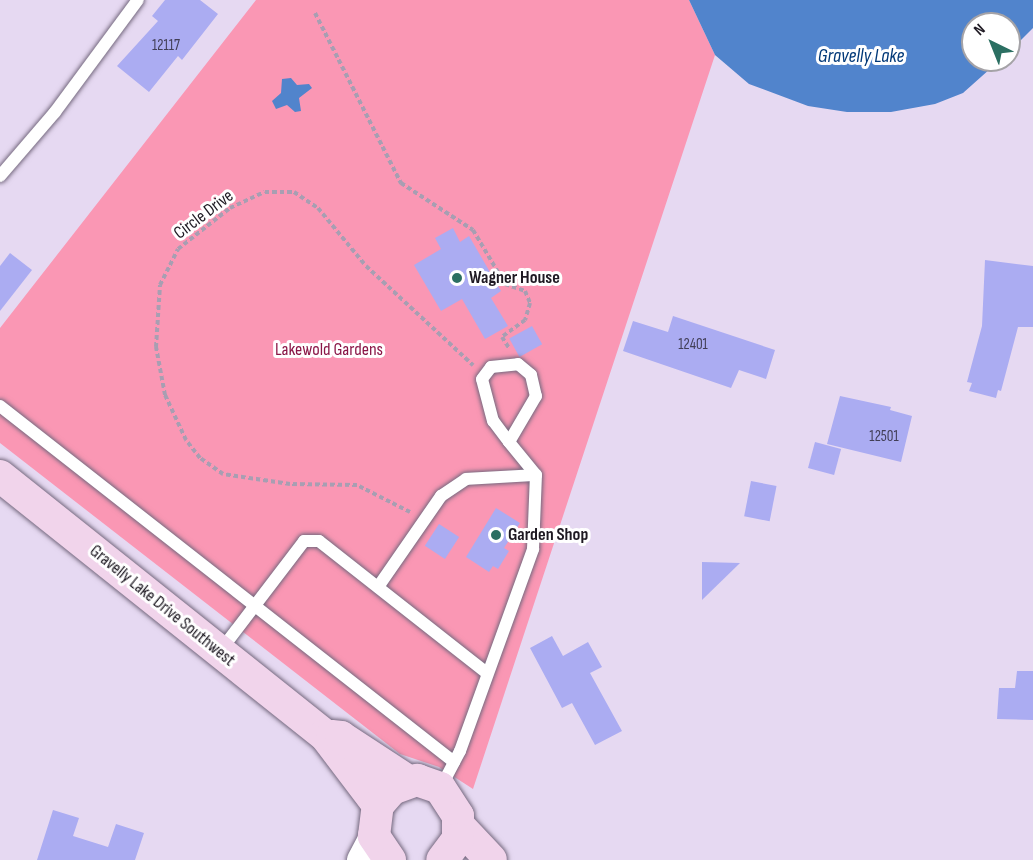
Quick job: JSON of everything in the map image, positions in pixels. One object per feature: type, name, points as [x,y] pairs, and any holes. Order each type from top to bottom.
[{"type":"main road","name":"Gravelly Lake Drive Southwest","points":[[0,476],[325,735],[378,805]]},
{"type":"main road","name":"Gravelly Lake Drive Southwest","points":[[325,735],[341,737],[408,781]]},
{"type":"main road","points":[[375,852],[378,805],[392,789],[408,781],[447,775],[460,827],[491,860]]},
{"type":"main road","points":[[442,860],[454,848],[460,827]]},
{"type":"lane","points":[[0,176],[55,112],[138,0]]},
{"type":"lane","points":[[0,406],[255,606],[447,775],[533,549],[536,475],[509,442],[493,421],[485,376],[491,367],[518,364],[531,375],[536,396],[509,442]]},
{"type":"lane","points":[[378,587],[441,496],[466,479],[536,475]]},
{"type":"lane","points":[[220,651],[304,541],[326,545],[487,673]]},
{"type":"path","points":[[315,13],[401,183],[474,230],[505,284],[525,291],[530,303],[525,320],[502,337],[518,364]]},
{"type":"path","name":"Circle Drive","points":[[424,521],[357,485],[290,484],[223,474],[200,458],[186,441],[165,395],[156,347],[160,285],[178,249],[230,208],[265,192],[294,192],[318,208],[366,266],[485,376]]},
{"type":"green space","name":"Lakewold Gardens","points":[[256,0],[689,0],[715,55],[473,789],[439,767],[400,754],[0,443],[0,328]]},
{"type":"water","name":"Gravelly Lake","points":[[689,0],[1033,0],[1033,28],[1021,40],[1021,12],[961,12],[961,72],[987,72],[963,93],[935,104],[891,112],[847,112],[808,106],[749,84],[715,55]]},
{"type":"water","points":[[291,78],[297,85],[309,84],[312,88],[299,98],[301,111],[295,112],[287,105],[276,109],[272,101],[281,93],[282,79]]},
{"type":"building","points":[[165,0],[200,0],[218,14],[182,60],[178,56],[149,92],[117,66],[158,21],[152,16]]},
{"type":"building","name":"Wagner House","points":[[453,228],[460,242],[469,236],[501,291],[491,298],[508,326],[485,339],[462,299],[441,311],[414,265],[441,249],[435,238]]},
{"type":"building","points":[[10,253],[32,270],[0,311],[0,266]]},
{"type":"building","points":[[985,260],[1033,266],[1033,327],[1018,327],[1001,391],[998,390],[996,398],[969,391],[972,383],[967,382],[982,326]]},
{"type":"building","points":[[673,316],[775,350],[766,379],[739,370],[731,388],[623,351],[633,321],[668,332]]},
{"type":"building","points":[[532,326],[542,344],[519,357],[509,339]]},
{"type":"building","points":[[840,396],[891,407],[890,410],[912,416],[901,462],[827,444]]},
{"type":"building","points":[[815,442],[841,449],[834,475],[808,468]]},
{"type":"building","points":[[751,481],[777,486],[770,521],[744,516]]},
{"type":"building","name":"Garden Shop","points":[[496,508],[520,523],[504,548],[509,551],[498,569],[493,566],[489,572],[466,557]]},
{"type":"building","points":[[439,524],[459,537],[445,559],[425,546]]},
{"type":"building","points":[[702,562],[740,563],[702,600]]},
{"type":"building","points":[[552,636],[563,656],[588,642],[602,667],[590,673],[622,731],[595,745],[572,703],[562,708],[530,648]]},
{"type":"building","points":[[1017,671],[1033,671],[1033,720],[997,719],[999,688],[1015,688]]},
{"type":"building","points":[[53,810],[79,818],[73,836],[108,847],[116,824],[144,833],[135,860],[37,860]]},
{"type":"place","name":"Wagner House","points":[[457,278]]},
{"type":"place","name":"Garden Shop","points":[[496,535]]}]
